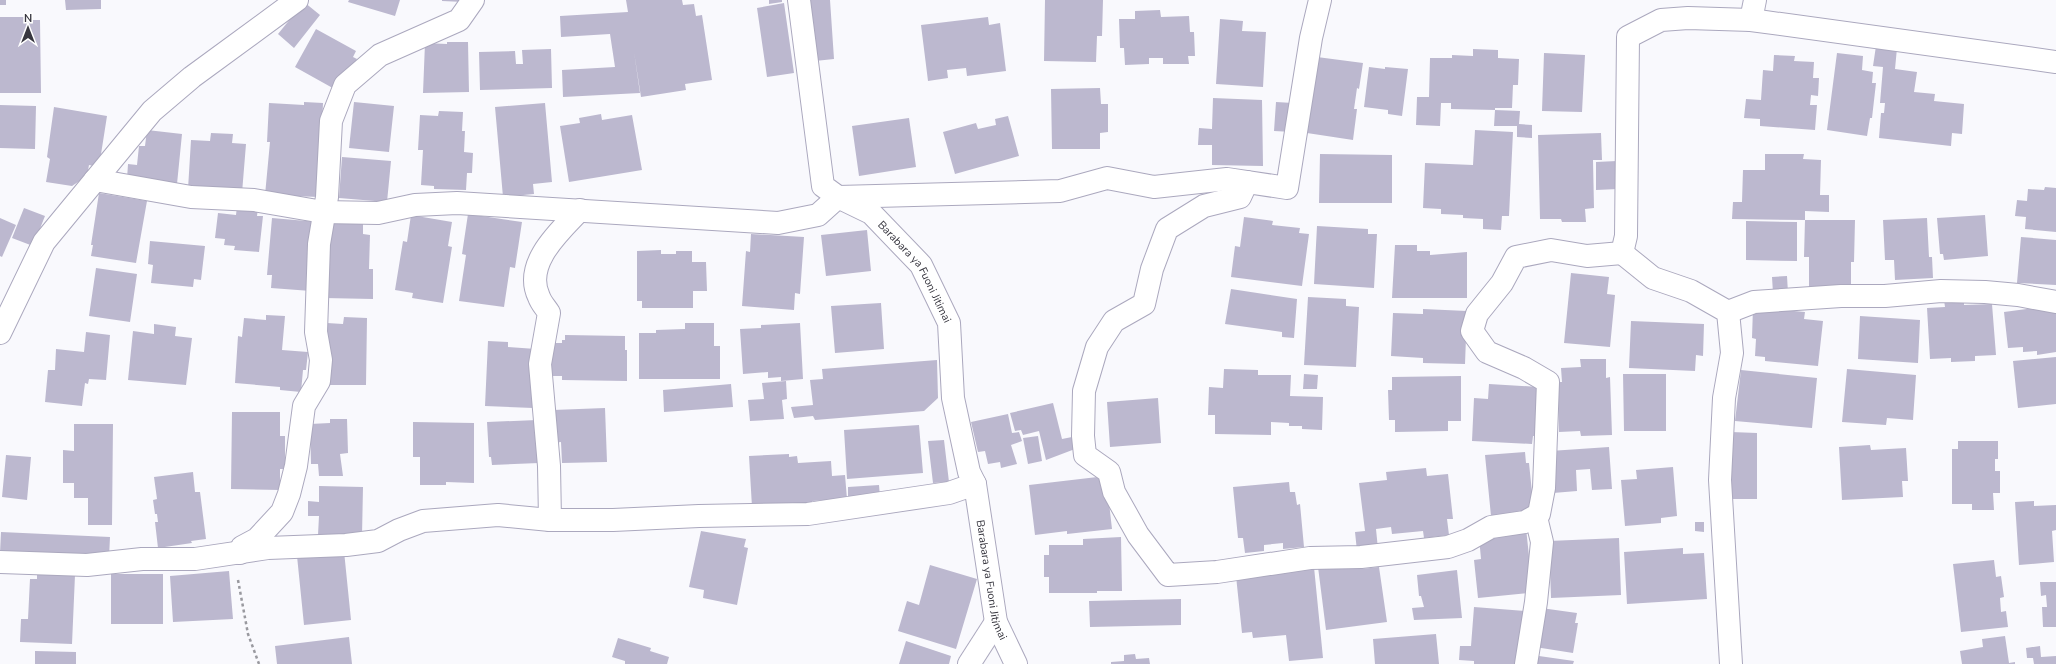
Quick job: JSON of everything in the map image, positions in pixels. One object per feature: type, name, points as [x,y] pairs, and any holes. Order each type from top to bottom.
[{"type":"street","points":[[0,333],[44,242],[152,111],[192,77],[297,0]]},
{"type":"street","points":[[238,553],[242,547],[256,538],[282,512],[296,466],[304,406],[318,380],[321,360],[316,332],[320,244],[323,212],[327,197],[331,121],[345,85],[380,55],[459,20],[473,0]]},
{"type":"street","name":"Barabara ya Fuoni Jitimai","points":[[799,0],[823,186],[838,197],[871,213],[921,266],[948,323],[953,398],[970,472],[975,484],[996,622],[1016,664]]},
{"type":"street","points":[[94,180],[191,197],[254,200],[323,212],[378,213],[415,206],[457,203],[778,223],[818,215],[838,197],[1060,191],[1107,178],[1154,188],[1227,179],[1287,188],[1311,38],[1320,0]]},
{"type":"street","points":[[1622,253],[1626,236],[1628,37],[1661,20],[1753,10],[2056,62]]},
{"type":"street","points":[[1247,182],[1240,197],[1204,206],[1167,229],[1152,269],[1144,304],[1114,321],[1097,347],[1084,391],[1083,436],[1085,455],[1109,472],[1114,492],[1138,535],[1168,575],[1217,572],[1310,558],[1361,557],[1448,547],[1468,540],[1491,527],[1525,522],[1540,514],[1544,488],[1548,382],[1524,368],[1487,352],[1472,331],[1478,314],[1502,283],[1516,257],[1551,250],[1587,256],[1622,253],[1653,278],[1691,291],[1728,312]]},
{"type":"street","points":[[550,520],[549,466],[540,364],[549,313],[538,297],[535,277],[542,254],[556,234],[580,210]]},
{"type":"street","points":[[1728,312],[1754,302],[1841,296],[1885,296],[1941,291],[1985,292],[2018,295],[2056,302]]},
{"type":"street","points":[[1728,312],[1732,353],[1724,398],[1720,480],[1731,664]]},
{"type":"street","points":[[0,562],[87,565],[142,559],[195,558],[268,548],[346,545],[378,542],[399,530],[423,522],[498,515],[550,520],[613,520],[699,516],[808,514],[950,493],[975,484]]},
{"type":"street","points":[[1526,664],[1536,602],[1542,542],[1536,517]]},
{"type":"street","points":[[969,664],[996,622]]},
{"type":"path","points":[[238,553],[238,576],[248,634],[259,664]]},
{"type":"building","points":[[0,0],[6,0],[6,5],[0,5]]},
{"type":"building","points":[[65,0],[101,0],[101,9],[66,10]]},
{"type":"building","points":[[349,0],[400,0],[395,16],[348,2]]},
{"type":"building","points":[[442,0],[465,0],[464,2]]},
{"type":"building","points":[[626,0],[682,0],[683,5],[694,4],[696,16],[702,15],[712,80],[685,84],[686,90],[641,97],[634,52],[640,93],[563,97],[562,70],[615,67],[610,34],[561,37],[560,16],[628,12]]},
{"type":"building","points":[[769,0],[782,0],[782,2],[769,4]]},
{"type":"building","points":[[810,0],[830,0],[834,59],[815,61]]},
{"type":"building","points":[[1045,0],[1103,0],[1102,36],[1097,36],[1096,62],[1044,61]]},
{"type":"building","points":[[304,2],[320,15],[294,48],[278,34]]},
{"type":"building","points":[[784,3],[794,73],[767,77],[757,8]]},
{"type":"building","points":[[1160,10],[1161,17],[1189,16],[1190,32],[1194,32],[1195,56],[1188,56],[1189,64],[1163,64],[1163,58],[1149,58],[1149,64],[1125,65],[1124,48],[1120,48],[1119,19],[1135,19],[1135,11]]},
{"type":"building","points":[[0,17],[25,17],[25,20],[40,20],[41,93],[0,93]]},
{"type":"building","points":[[988,17],[989,25],[1000,23],[1006,71],[967,76],[966,68],[947,70],[948,78],[928,81],[921,25]]},
{"type":"building","points":[[1220,19],[1243,21],[1242,31],[1266,32],[1263,87],[1216,84]]},
{"type":"building","points":[[316,29],[356,51],[353,57],[357,59],[338,91],[295,67]]},
{"type":"building","points":[[447,42],[468,42],[469,92],[423,93],[425,43],[447,44]]},
{"type":"building","points":[[1876,46],[1897,48],[1895,69],[1917,72],[1914,92],[1935,94],[1934,101],[1964,104],[1962,134],[1952,133],[1951,146],[1879,138],[1881,113],[1884,113],[1885,103],[1880,103],[1883,67],[1873,66]]},
{"type":"building","points":[[551,49],[552,88],[480,90],[479,52],[515,51],[516,64],[523,64],[522,50]]},
{"type":"building","points":[[1473,49],[1498,50],[1498,58],[1519,59],[1518,85],[1513,85],[1512,108],[1495,108],[1495,110],[1451,109],[1451,103],[1441,103],[1440,126],[1416,125],[1417,97],[1429,97],[1430,58],[1452,58],[1452,55],[1473,56]]},
{"type":"building","points":[[1544,53],[1585,55],[1582,112],[1542,111]]},
{"type":"building","points":[[1837,53],[1863,56],[1862,70],[1873,72],[1872,83],[1876,83],[1872,118],[1870,118],[1867,136],[1827,130]]},
{"type":"building","points":[[1774,55],[1795,56],[1794,61],[1814,62],[1813,78],[1819,78],[1818,96],[1811,95],[1810,105],[1817,105],[1815,130],[1760,126],[1760,119],[1744,118],[1746,99],[1761,100],[1763,70],[1773,71]]},
{"type":"building","points":[[1317,57],[1363,63],[1354,109],[1357,109],[1353,140],[1307,133]]},
{"type":"building","points":[[1369,67],[1408,69],[1402,116],[1388,114],[1388,110],[1364,107]]},
{"type":"building","points":[[1100,88],[1101,104],[1108,104],[1108,132],[1100,133],[1100,149],[1052,149],[1051,89]]},
{"type":"building","points":[[1213,98],[1262,100],[1263,166],[1212,165],[1212,145],[1198,145],[1199,128],[1212,129]]},
{"type":"building","points":[[304,102],[323,103],[319,197],[265,195],[270,142],[267,142],[269,103],[304,105]]},
{"type":"building","points":[[354,102],[394,106],[389,152],[349,148]]},
{"type":"building","points":[[1276,102],[1293,103],[1293,132],[1274,131]]},
{"type":"building","points":[[545,103],[552,182],[533,184],[534,194],[503,197],[495,107]]},
{"type":"building","points":[[0,105],[36,106],[35,149],[0,148]]},
{"type":"building","points":[[54,107],[107,116],[99,167],[89,165],[87,176],[72,186],[46,182],[50,159],[47,157]]},
{"type":"building","points":[[1495,110],[1520,111],[1519,124],[1532,125],[1532,138],[1517,137],[1517,126],[1494,126]]},
{"type":"building","points":[[439,111],[463,112],[462,131],[465,131],[464,152],[473,153],[472,173],[467,173],[466,190],[434,189],[434,186],[421,185],[423,150],[418,150],[420,115],[438,116]]},
{"type":"building","points":[[601,114],[602,120],[632,115],[642,170],[569,182],[560,126],[580,123],[579,118]]},
{"type":"building","points":[[1008,116],[1019,156],[955,174],[943,132],[976,123],[978,129],[996,125],[995,119]]},
{"type":"building","points":[[909,118],[916,167],[859,176],[852,126]]},
{"type":"building","points":[[147,130],[182,134],[177,184],[127,179],[128,164],[137,165],[139,146],[145,146]]},
{"type":"building","points":[[1475,130],[1513,132],[1509,216],[1502,216],[1501,230],[1483,229],[1483,219],[1463,218],[1463,215],[1441,214],[1441,209],[1423,208],[1425,163],[1473,165]]},
{"type":"building","points":[[211,133],[233,134],[232,143],[246,144],[242,193],[188,189],[191,140],[210,141]]},
{"type":"building","points":[[1601,133],[1602,160],[1593,160],[1594,208],[1585,209],[1586,222],[1562,222],[1561,219],[1540,219],[1538,135]]},
{"type":"building","points":[[1320,154],[1392,155],[1392,203],[1319,203]]},
{"type":"building","points":[[1765,154],[1804,154],[1803,159],[1821,160],[1820,195],[1829,195],[1829,212],[1805,211],[1805,220],[1732,219],[1733,202],[1742,202],[1743,170],[1765,170]]},
{"type":"building","points":[[342,157],[391,161],[387,202],[339,198]]},
{"type":"building","points":[[1617,161],[1618,189],[1596,190],[1596,162]]},
{"type":"building","points":[[2045,187],[2056,188],[2056,232],[2025,229],[2026,217],[2015,216],[2017,200],[2027,201],[2028,189],[2044,190]]},
{"type":"building","points":[[99,193],[147,201],[136,263],[91,256],[93,245],[91,245]]},
{"type":"building","points":[[237,206],[258,208],[257,216],[263,216],[259,252],[234,250],[235,246],[224,245],[225,239],[215,238],[218,213],[236,215]]},
{"type":"building","points":[[24,208],[45,216],[33,246],[12,238]]},
{"type":"building","points":[[468,214],[522,222],[515,268],[510,267],[504,307],[459,301],[466,255],[462,254]]},
{"type":"building","points":[[411,215],[452,222],[448,246],[452,247],[443,303],[412,298],[413,293],[395,290],[403,241],[407,242]]},
{"type":"building","points":[[1985,215],[1988,256],[1944,260],[1943,254],[1940,254],[1937,218]]},
{"type":"building","points":[[1244,217],[1273,221],[1272,225],[1300,228],[1299,233],[1309,234],[1302,286],[1231,277],[1235,246],[1240,247]]},
{"type":"building","points":[[0,218],[16,225],[2,257],[0,256]]},
{"type":"building","points":[[272,218],[318,222],[311,291],[271,288],[272,275],[267,275]]},
{"type":"building","points":[[1927,218],[1929,257],[1932,257],[1933,278],[1895,280],[1894,260],[1885,260],[1883,220]]},
{"type":"building","points":[[326,219],[363,220],[363,234],[370,235],[369,269],[373,269],[373,299],[324,298]]},
{"type":"building","points":[[1805,220],[1855,220],[1854,262],[1851,262],[1851,287],[1809,287],[1809,257],[1804,257]]},
{"type":"building","points":[[1746,221],[1797,222],[1797,261],[1746,260]]},
{"type":"building","points":[[1317,226],[1368,229],[1368,234],[1377,234],[1374,288],[1314,284]]},
{"type":"building","points":[[867,230],[871,271],[826,276],[821,235]]},
{"type":"building","points":[[751,234],[804,237],[800,294],[795,293],[794,310],[742,306],[746,251],[750,252]]},
{"type":"building","points":[[2021,237],[2056,240],[2056,285],[2017,283]]},
{"type":"building","points":[[150,241],[205,246],[201,280],[194,279],[193,287],[151,283],[153,265],[148,264]]},
{"type":"building","points":[[1395,245],[1417,245],[1417,251],[1430,251],[1430,255],[1467,252],[1467,298],[1392,298]]},
{"type":"building","points":[[661,250],[661,254],[676,254],[676,251],[692,251],[692,262],[706,262],[707,291],[693,291],[693,308],[642,308],[642,301],[637,301],[637,251]]},
{"type":"building","points":[[96,268],[137,274],[130,322],[89,316]]},
{"type":"building","points":[[1571,273],[1609,277],[1607,294],[1615,295],[1610,347],[1564,343]]},
{"type":"building","points":[[1787,276],[1788,293],[1773,293],[1772,277]]},
{"type":"building","points":[[1231,289],[1297,299],[1294,338],[1282,337],[1282,332],[1225,324]]},
{"type":"building","points":[[1308,297],[1346,299],[1346,306],[1359,307],[1356,367],[1304,365]]},
{"type":"building","points":[[1964,299],[1964,305],[1992,304],[1996,355],[1975,356],[1975,361],[1951,362],[1951,358],[1930,359],[1927,308],[1945,307],[1944,300]]},
{"type":"building","points":[[881,303],[884,349],[835,353],[831,306]]},
{"type":"building","points":[[2050,306],[2056,310],[2056,352],[2037,355],[2037,351],[2023,352],[2023,347],[2008,348],[2004,312]]},
{"type":"building","points":[[1753,307],[1805,312],[1804,319],[1823,321],[1818,366],[1765,361],[1765,357],[1755,356],[1756,339],[1752,338]]},
{"type":"building","points":[[1423,309],[1467,311],[1465,364],[1423,363],[1423,358],[1391,356],[1393,313],[1423,314]]},
{"type":"building","points":[[266,315],[285,316],[282,350],[308,352],[306,370],[303,370],[301,392],[280,390],[280,387],[235,383],[238,336],[242,337],[244,318],[266,320]]},
{"type":"building","points":[[1860,316],[1920,320],[1918,363],[1858,359]]},
{"type":"building","points":[[344,317],[367,318],[366,385],[327,385],[327,323],[343,324]]},
{"type":"building","points":[[1631,321],[1704,324],[1703,356],[1696,355],[1695,371],[1629,368]]},
{"type":"building","points":[[685,323],[714,323],[714,346],[720,346],[720,379],[639,379],[639,333],[656,333],[656,330],[685,329]]},
{"type":"building","points":[[800,323],[803,379],[781,381],[781,377],[768,378],[768,372],[743,374],[740,329],[761,328],[761,325]]},
{"type":"building","points":[[154,324],[176,327],[175,336],[192,338],[186,385],[128,380],[133,331],[154,334]]},
{"type":"building","points":[[86,332],[110,335],[106,380],[89,379],[88,384],[85,383],[82,406],[45,402],[48,370],[55,370],[56,349],[84,352]]},
{"type":"building","points":[[565,335],[625,336],[625,350],[627,350],[627,381],[562,380],[562,376],[548,376],[548,343],[562,343],[562,340],[565,340]]},
{"type":"building","points":[[488,341],[508,342],[508,347],[536,349],[533,408],[485,406]]},
{"type":"building","points":[[2056,357],[2056,404],[2018,408],[2013,361]]},
{"type":"building","points":[[1580,359],[1606,359],[1606,378],[1610,377],[1612,435],[1581,436],[1580,431],[1559,432],[1558,382],[1562,382],[1561,368],[1581,367]]},
{"type":"building","points":[[937,360],[938,398],[924,411],[815,420],[813,416],[794,418],[791,407],[813,405],[810,380],[823,379],[822,369]]},
{"type":"building","points":[[1224,369],[1258,370],[1258,375],[1291,375],[1290,396],[1323,397],[1322,430],[1302,429],[1302,426],[1289,426],[1289,423],[1271,422],[1271,435],[1215,434],[1215,415],[1208,415],[1209,387],[1223,388]]},
{"type":"building","points":[[1847,369],[1916,375],[1913,420],[1887,418],[1886,425],[1842,422]]},
{"type":"building","points":[[1741,370],[1817,378],[1812,428],[1735,421]]},
{"type":"building","points":[[1304,374],[1318,375],[1317,389],[1303,389]]},
{"type":"building","points":[[1623,374],[1666,374],[1666,431],[1624,431]]},
{"type":"building","points":[[1461,376],[1461,421],[1448,421],[1448,431],[1395,432],[1395,420],[1389,420],[1388,390],[1392,390],[1392,377]]},
{"type":"building","points":[[786,381],[787,399],[782,400],[784,419],[750,421],[748,400],[764,399],[762,383]]},
{"type":"building","points":[[731,384],[733,407],[664,412],[663,390]]},
{"type":"building","points":[[1489,384],[1539,387],[1537,436],[1533,436],[1532,444],[1472,441],[1474,398],[1488,399]]},
{"type":"building","points":[[1158,398],[1161,443],[1110,447],[1107,402]]},
{"type":"building","points":[[1053,403],[1062,439],[1072,437],[1075,449],[1046,460],[1039,431],[1023,435],[1021,430],[1015,431],[1010,413]]},
{"type":"building","points":[[605,408],[607,462],[562,463],[561,442],[553,443],[553,410]]},
{"type":"building","points":[[232,412],[280,412],[280,436],[285,436],[285,469],[280,469],[280,490],[231,489]]},
{"type":"building","points":[[1008,414],[1012,433],[1019,432],[1022,441],[1011,445],[1017,464],[1001,468],[1000,462],[988,464],[985,451],[978,452],[971,422]]},
{"type":"building","points":[[330,419],[347,419],[348,453],[340,454],[343,476],[319,476],[318,464],[311,464],[310,424],[330,423]]},
{"type":"building","points":[[537,420],[539,463],[492,465],[491,457],[489,457],[487,422]]},
{"type":"building","points":[[413,422],[474,423],[474,483],[446,482],[446,485],[420,485],[420,457],[413,457]]},
{"type":"building","points":[[74,424],[113,424],[112,525],[88,525],[88,498],[74,498],[74,483],[63,483],[63,450],[74,451]]},
{"type":"building","points":[[919,425],[923,473],[847,479],[844,430]]},
{"type":"building","points":[[1731,432],[1757,433],[1757,499],[1731,499]]},
{"type":"building","points":[[1038,436],[1042,461],[1028,464],[1023,438]]},
{"type":"building","points":[[944,440],[949,482],[933,483],[928,441]]},
{"type":"building","points":[[1958,441],[1998,441],[1998,459],[1995,459],[1995,471],[2000,471],[2000,493],[1993,493],[1994,510],[1972,510],[1972,504],[1952,504],[1952,449],[1958,449]]},
{"type":"building","points":[[1870,445],[1871,450],[1906,448],[1908,481],[1902,481],[1903,497],[1842,500],[1839,447]]},
{"type":"building","points":[[1609,447],[1612,489],[1592,490],[1590,469],[1576,470],[1577,491],[1553,493],[1550,451]]},
{"type":"building","points":[[1525,452],[1526,463],[1529,463],[1534,512],[1491,516],[1485,455]]},
{"type":"building","points":[[789,454],[789,457],[797,456],[798,463],[831,461],[832,476],[845,475],[847,499],[752,507],[749,456]]},
{"type":"building","points":[[6,455],[31,457],[27,500],[2,497]]},
{"type":"building","points":[[1673,467],[1677,516],[1661,518],[1661,523],[1625,526],[1621,480],[1637,479],[1636,470]]},
{"type":"building","points":[[1426,468],[1427,476],[1448,474],[1453,519],[1447,519],[1449,535],[1424,538],[1423,531],[1392,534],[1391,527],[1376,529],[1378,549],[1357,551],[1355,532],[1365,531],[1359,483],[1387,480],[1386,472]]},
{"type":"building","points":[[193,472],[195,492],[200,492],[206,539],[191,541],[192,543],[158,548],[155,522],[158,522],[153,500],[157,499],[154,477]]},
{"type":"building","points":[[1106,476],[1112,529],[1067,534],[1067,531],[1035,535],[1029,485]]},
{"type":"building","points":[[1289,482],[1290,492],[1295,492],[1297,505],[1300,504],[1304,547],[1283,549],[1283,543],[1264,545],[1264,551],[1245,553],[1243,538],[1238,538],[1233,487]]},
{"type":"building","points":[[879,485],[880,497],[848,499],[848,487]]},
{"type":"building","points":[[319,486],[363,487],[362,536],[318,535],[319,516],[308,516],[308,501],[319,502]]},
{"type":"building","points":[[2034,501],[2034,506],[2056,505],[2056,530],[2052,531],[2054,562],[2019,565],[2015,502]]},
{"type":"building","points":[[1695,522],[1704,522],[1704,532],[1695,531]]},
{"type":"building","points":[[1526,528],[1531,575],[1527,575],[1529,593],[1478,598],[1474,560],[1481,559],[1479,537]]},
{"type":"building","points":[[701,531],[746,539],[744,547],[748,548],[737,605],[703,598],[704,590],[689,587]]},
{"type":"building","points":[[1,532],[110,537],[109,558],[0,553]]},
{"type":"building","points":[[1121,537],[1122,591],[1097,591],[1097,593],[1049,593],[1049,577],[1044,577],[1044,555],[1049,555],[1049,545],[1083,545],[1083,539]]},
{"type":"building","points":[[1619,538],[1621,595],[1551,598],[1549,541]]},
{"type":"building","points":[[1683,548],[1683,554],[1704,553],[1707,599],[1627,604],[1624,552]]},
{"type":"building","points":[[344,551],[351,620],[304,625],[297,556]]},
{"type":"building","points":[[1994,560],[1996,577],[2001,576],[2004,597],[2000,598],[2001,612],[2006,611],[2008,627],[1961,632],[1953,564]]},
{"type":"building","points":[[1361,562],[1362,569],[1379,567],[1387,622],[1326,630],[1318,567]]},
{"type":"building","points":[[930,565],[977,579],[956,649],[898,631],[907,601],[919,605]]},
{"type":"building","points":[[1314,567],[1323,658],[1289,661],[1286,635],[1253,638],[1252,632],[1242,633],[1236,576]]},
{"type":"building","points":[[1457,570],[1462,618],[1414,620],[1412,608],[1424,607],[1421,596],[1419,596],[1417,575]]},
{"type":"building","points":[[229,571],[233,619],[173,622],[170,576]]},
{"type":"building","points":[[37,574],[75,575],[72,644],[20,642],[21,619],[28,619],[30,579],[37,579]]},
{"type":"building","points":[[111,574],[163,574],[163,624],[111,624]]},
{"type":"building","points":[[2040,582],[2056,582],[2056,627],[2043,627],[2042,607],[2047,607],[2046,595],[2041,596]]},
{"type":"building","points":[[1181,599],[1181,625],[1090,627],[1089,601]]},
{"type":"building","points":[[1474,607],[1525,611],[1521,664],[1474,664],[1474,661],[1459,660],[1460,646],[1471,646]]},
{"type":"building","points":[[1541,608],[1577,613],[1575,623],[1578,623],[1573,653],[1535,647]]},
{"type":"building","points":[[1436,634],[1439,664],[1375,664],[1373,639]]},
{"type":"building","points":[[2005,636],[2009,663],[2015,662],[2015,664],[1962,664],[1960,651],[1983,647],[1982,639]]},
{"type":"building","points":[[349,637],[352,664],[277,664],[275,646]]},
{"type":"building","points":[[618,638],[651,648],[650,651],[669,657],[667,664],[625,664],[625,661],[612,657]]},
{"type":"building","points":[[906,641],[951,656],[949,664],[899,664]]},
{"type":"building","points":[[2040,646],[2041,657],[2056,656],[2056,664],[2034,664],[2033,658],[2027,658],[2026,648]]},
{"type":"building","points":[[35,651],[76,652],[76,664],[35,664]]},
{"type":"building","points":[[1135,654],[1136,659],[1149,658],[1150,664],[1111,664],[1111,662],[1124,661],[1124,655]]},
{"type":"building","points":[[1532,655],[1574,661],[1573,664],[1530,664]]}]
